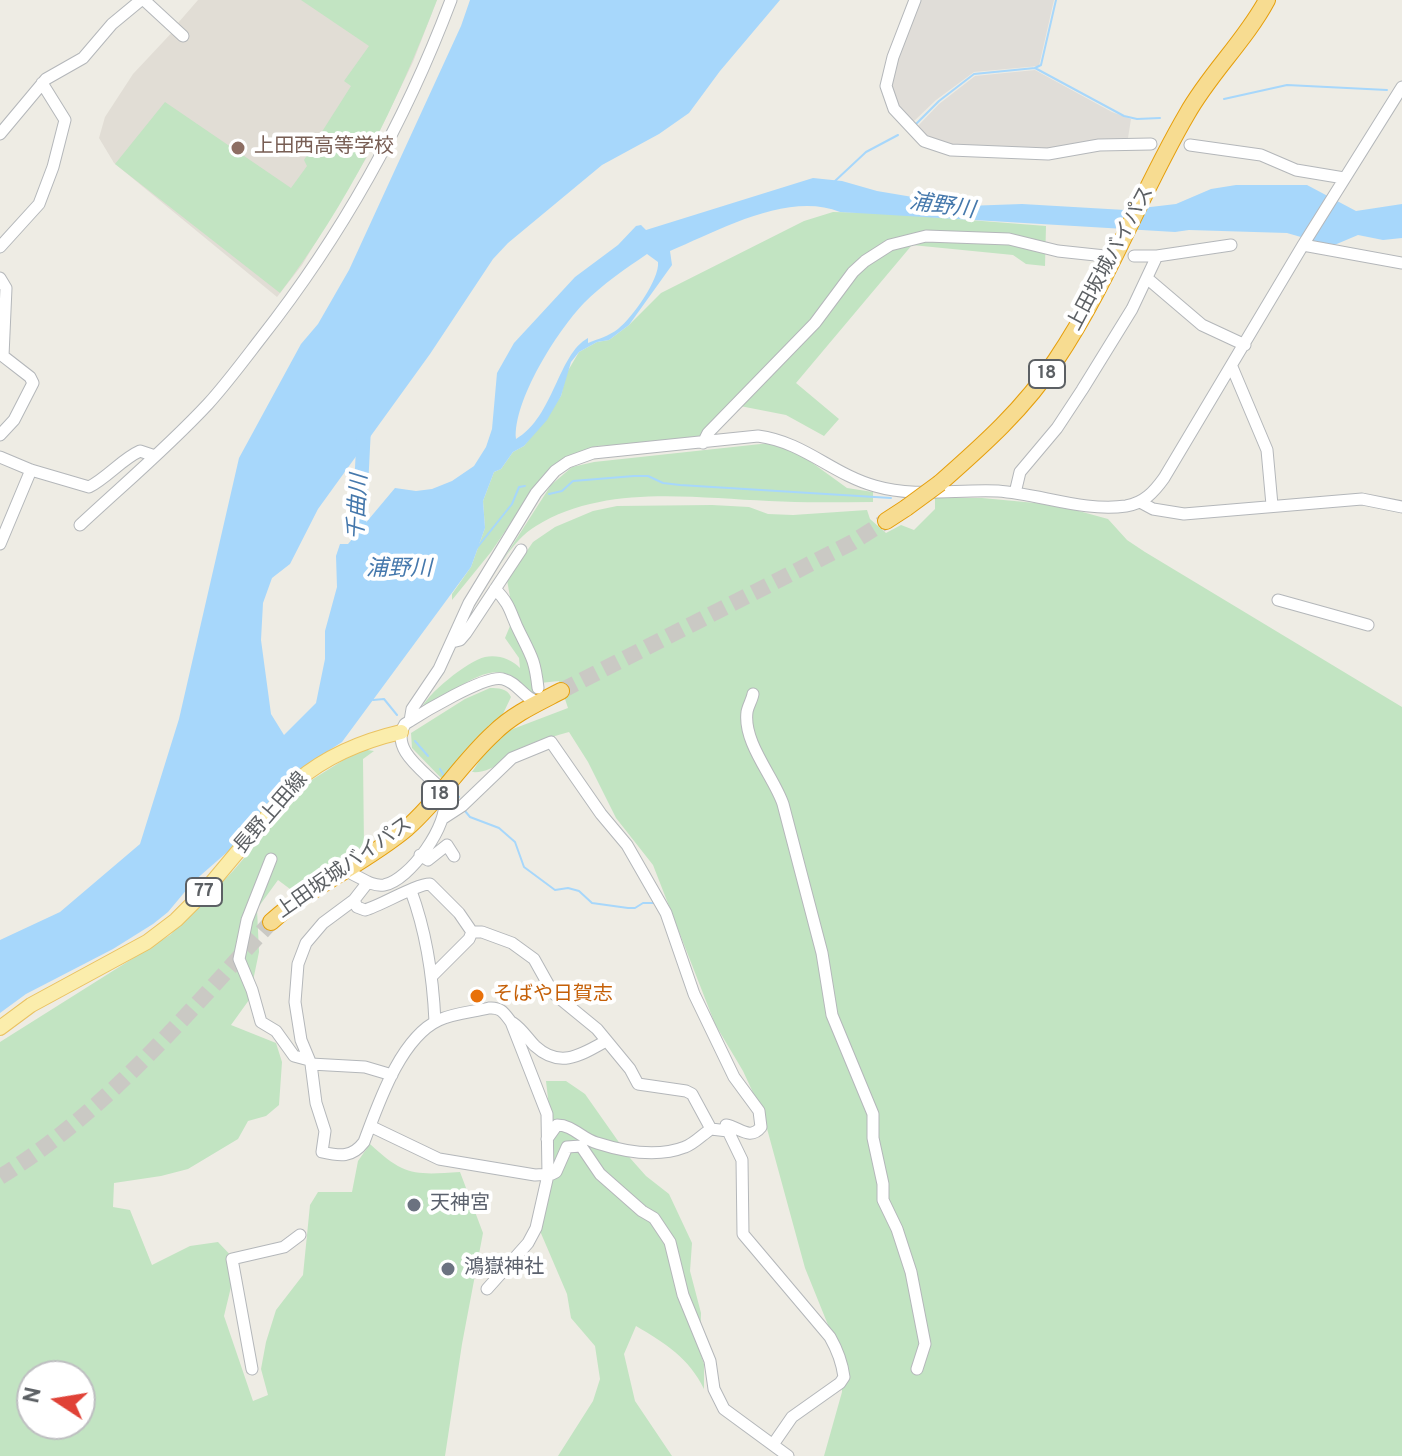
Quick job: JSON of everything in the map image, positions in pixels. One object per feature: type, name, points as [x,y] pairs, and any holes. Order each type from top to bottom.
[{"type":"highway","name":"上田坂城バイパス","points":[[886,521],[940,483],[991,438],[1037,387],[1082,320],[1194,102],[1267,0]]},
{"type":"highway","name":"上田坂城バイパス","points":[[271,922],[310,891],[364,859],[426,811],[492,735],[539,695],[561,691]]},
{"type":"main road","name":"長野上田線","points":[[0,1028],[31,1005],[136,948],[169,926],[191,907],[297,781],[309,771],[355,745],[405,727]]},
{"type":"street","points":[[0,134],[42,83],[58,70],[83,58],[112,24],[142,0],[183,36]]},
{"type":"street","points":[[80,525],[211,401],[317,264],[385,149],[451,0]]},
{"type":"street","points":[[915,0],[889,70],[887,93],[894,109],[924,141],[951,150],[1048,154],[1099,145],[1151,144]]},
{"type":"street","points":[[0,247],[39,204],[53,167],[65,120],[42,83]]},
{"type":"street","points":[[437,785],[406,753],[401,743],[405,727],[412,709],[439,669],[469,603],[536,493],[555,471],[568,462],[593,453],[743,437],[775,438],[802,448],[861,481],[882,488],[928,494],[1015,493],[1100,507],[1128,506],[1140,502],[1164,478],[1304,243],[1402,87]]},
{"type":"street","points":[[1190,145],[1261,155],[1296,170],[1341,183]]},
{"type":"street","points":[[703,443],[708,433],[815,323],[853,272],[890,245],[926,236],[995,238],[1081,255],[1105,256]]},
{"type":"street","points":[[1304,243],[1402,263]]},
{"type":"street","points":[[1134,256],[1157,256],[1231,245]]},
{"type":"street","points":[[1015,493],[1020,472],[1057,428],[1082,390],[1148,279],[1157,256]]},
{"type":"street","points":[[0,278],[6,288],[3,356],[30,377],[33,383],[14,420],[0,435]]},
{"type":"street","points":[[1148,279],[1202,325],[1245,345]]},
{"type":"street","points":[[1232,367],[1267,450],[1272,505]]},
{"type":"street","points":[[0,457],[31,470],[89,487],[105,479],[140,451],[155,456]]},
{"type":"street","points":[[0,544],[31,470]]},
{"type":"street","points":[[1140,502],[1153,509],[1184,514],[1362,499],[1402,507]]},
{"type":"street","points":[[452,642],[460,640],[466,633],[521,550]]},
{"type":"street","points":[[495,589],[508,603],[519,631],[535,658],[539,695],[520,693]]},
{"type":"street","points":[[1278,600],[1368,625]]},
{"type":"street","points":[[405,727],[490,679],[506,679],[514,683],[520,693],[522,712]]},
{"type":"street","points":[[753,694],[747,714],[755,751],[778,791],[822,953],[832,1015],[873,1114],[873,1138],[883,1184],[883,1200],[904,1249],[924,1329],[925,1344],[917,1369]]},
{"type":"street","points":[[442,819],[462,806],[512,758],[551,742],[601,814],[627,845],[666,913],[694,994],[734,1077],[759,1111],[761,1121],[758,1131],[748,1134],[730,1125],[716,1129],[686,1147],[650,1153],[636,1154],[595,1143],[564,1125],[557,1125],[547,1139]]},
{"type":"street","points":[[344,871],[374,885],[391,883],[402,877],[437,832],[446,806],[444,798]]},
{"type":"street","points":[[420,855],[428,860],[447,845],[454,856]]},
{"type":"street","points":[[271,859],[247,920],[239,962],[252,990],[261,1022],[276,1031],[294,1056],[310,1062],[365,1067],[392,1075]]},
{"type":"street","points":[[364,859],[362,873],[368,882]]},
{"type":"street","points":[[368,882],[354,900],[330,915],[306,943],[300,956],[295,1002],[301,1040],[310,1062],[316,1103],[325,1131],[322,1152],[350,1155],[364,1142],[404,1054],[435,1022],[496,1007],[503,1011],[511,1022],[547,1114],[548,1175],[536,1228],[528,1243],[487,1289]]},
{"type":"street","points":[[354,900],[357,907],[365,910],[423,884],[430,884],[459,913],[472,932]]},
{"type":"street","points":[[411,891],[423,924],[433,975],[435,1022]]},
{"type":"street","points":[[472,932],[482,932],[512,943],[534,959],[553,993],[597,1029],[641,1086],[692,1094],[716,1129],[728,1131],[742,1160],[743,1234],[830,1337],[842,1364],[844,1377],[792,1417],[774,1443]]},
{"type":"street","points":[[433,975],[469,939],[472,932]]},
{"type":"street","points":[[511,1022],[536,1047],[561,1060],[578,1057],[606,1041]]},
{"type":"street","points":[[370,1126],[439,1159],[535,1175],[556,1172],[567,1147],[581,1146],[600,1174],[654,1218],[673,1249],[683,1295],[710,1361],[718,1399],[732,1417],[774,1443],[788,1456]]},
{"type":"street","points":[[252,1369],[232,1259],[284,1247],[300,1235]]},
{"type":"shaded area","name":"上田西高等学校","points":[[198,0],[437,0],[413,62],[367,157],[302,265],[277,297],[114,163],[99,138],[105,117],[133,74]]},
{"type":"shaded area","points":[[918,0],[1054,0],[1039,66],[974,72],[936,100],[912,123],[895,108],[888,88]]},
{"type":"shaded area","points":[[1035,70],[1112,112],[1131,119],[1128,138],[1054,149],[951,147],[935,143],[915,129],[939,104],[975,76]]},
{"type":"green space","points":[[301,0],[437,0],[369,152],[328,224],[280,293],[115,164],[165,102],[291,188],[307,166],[304,160],[351,86],[344,81],[369,46]]},
{"type":"green space","points":[[833,212],[1046,226],[1045,266],[1026,264],[1013,255],[912,245],[796,383],[839,419],[824,436],[786,415],[740,406],[704,437],[665,443],[596,446],[563,458],[542,477],[491,552],[452,600],[452,594],[471,567],[485,528],[483,501],[494,472],[501,469],[513,452],[524,446],[561,396],[566,374],[579,352],[597,342],[609,340],[661,293],[804,221]]},
{"type":"green space","points":[[770,443],[800,454],[847,488],[873,492],[873,502],[650,497],[590,504],[562,513],[527,532],[511,549],[479,597],[551,485],[572,467]]},
{"type":"green space","points":[[935,498],[982,498],[1057,505],[1108,519],[1127,540],[1145,552],[1402,707],[1402,1456],[824,1456],[842,1392],[841,1357],[805,1268],[763,1114],[743,1071],[715,1024],[653,865],[616,818],[569,732],[530,744],[488,770],[472,772],[505,732],[568,708],[559,681],[540,683],[507,580],[533,542],[555,527],[593,511],[617,506],[712,505],[749,507],[768,514],[793,515],[867,510],[870,519],[886,533],[901,525],[914,530],[935,509]]},
{"type":"green space","points":[[502,601],[533,659],[537,691],[531,695],[518,680],[505,673],[491,673],[477,677],[421,710],[439,688],[478,660],[499,657],[520,668],[519,658],[505,638],[510,626]]},
{"type":"green space","points":[[490,688],[505,690],[511,697],[502,716],[466,749],[443,780],[412,748],[411,733],[465,699]]},
{"type":"green space","points":[[361,749],[374,751],[363,759],[364,846],[294,892],[278,880],[257,909],[259,952],[249,1000],[231,1025],[276,1043],[282,1062],[279,1105],[266,1116],[248,1121],[238,1139],[188,1169],[114,1183],[113,1207],[130,1210],[152,1265],[190,1246],[218,1242],[237,1262],[224,1316],[253,1401],[268,1395],[261,1369],[266,1342],[276,1310],[303,1275],[310,1205],[318,1192],[352,1192],[358,1161],[370,1144],[392,1162],[411,1171],[460,1172],[483,1233],[445,1456],[0,1456],[0,1042],[170,935],[233,871],[310,781]]},
{"type":"green space","points":[[546,1081],[566,1081],[585,1094],[630,1158],[669,1194],[692,1243],[690,1271],[701,1313],[700,1352],[704,1364],[704,1389],[684,1360],[636,1326],[624,1354],[635,1401],[672,1456],[558,1456],[593,1401],[600,1379],[595,1346],[571,1318],[567,1294],[540,1231],[550,1116]]},
{"type":"water","name":"浦野川","points":[[470,0],[780,0],[689,113],[659,134],[602,165],[493,259],[430,354],[318,509],[290,564],[272,578],[263,603],[261,640],[271,714],[284,735],[316,703],[325,659],[325,631],[337,587],[336,556],[340,544],[348,544],[395,488],[416,491],[432,489],[452,481],[474,466],[486,447],[492,429],[497,373],[514,343],[575,277],[618,245],[636,226],[641,225],[646,230],[813,178],[966,206],[1022,204],[1125,210],[1176,204],[1211,189],[1236,185],[1307,185],[1356,211],[1402,204],[1402,238],[1383,240],[1358,235],[1332,246],[1287,233],[1175,232],[840,212],[798,206],[731,224],[670,251],[672,265],[629,325],[609,340],[597,342],[579,352],[571,362],[561,396],[547,420],[524,446],[513,452],[501,469],[494,472],[483,501],[485,528],[471,567],[342,742],[305,766],[233,847],[193,882],[168,912],[153,924],[113,949],[26,994],[0,1013],[0,940],[60,912],[140,844],[179,719],[239,458],[301,344],[318,324],[349,270],[461,26]],"holes":[[[647,254],[658,262],[650,288],[630,316],[611,334],[588,343],[588,338],[578,346],[569,357],[539,416],[516,439],[517,423],[529,387],[550,348],[573,315],[599,289]]]},
{"type":"waterway","points":[[1035,68],[1041,65],[1056,0]]},
{"type":"waterway","points":[[916,124],[939,101],[974,74],[1035,68],[1124,116],[1160,118]]},
{"type":"waterway","points":[[1224,99],[1287,85],[1387,90]]},
{"type":"waterway","points":[[835,181],[866,152],[898,135]]},
{"type":"waterway","name":"千曲川","points":[[358,547],[364,428]]},
{"type":"waterway","points":[[549,494],[562,491],[573,481],[648,476],[663,483],[680,485],[891,498]]},
{"type":"waterway","points":[[476,549],[512,504],[519,487],[525,486]]},
{"type":"waterway","points":[[373,700],[384,699],[397,715]]},
{"type":"waterway","points":[[415,741],[428,756]]},
{"type":"waterway","points":[[440,769],[444,776]]},
{"type":"waterway","points":[[453,788],[459,797]]},
{"type":"waterway","points":[[465,811],[470,817],[499,828],[515,842],[524,867],[555,890],[568,888],[579,891],[592,903],[628,908],[655,903]]},
{"type":"tunnel","points":[[561,691],[853,542],[886,521]]},
{"type":"tunnel","points":[[0,1177],[39,1151],[111,1092],[177,1026],[271,922]]},
{"type":"place","name":"上田西高等学校","points":[[238,148]]},
{"type":"place","name":"そばや日賀志","points":[[477,996]]},
{"type":"place","name":"天神宮","points":[[414,1205]]},
{"type":"place","name":"鴻嶽神社","points":[[448,1269]]}]
